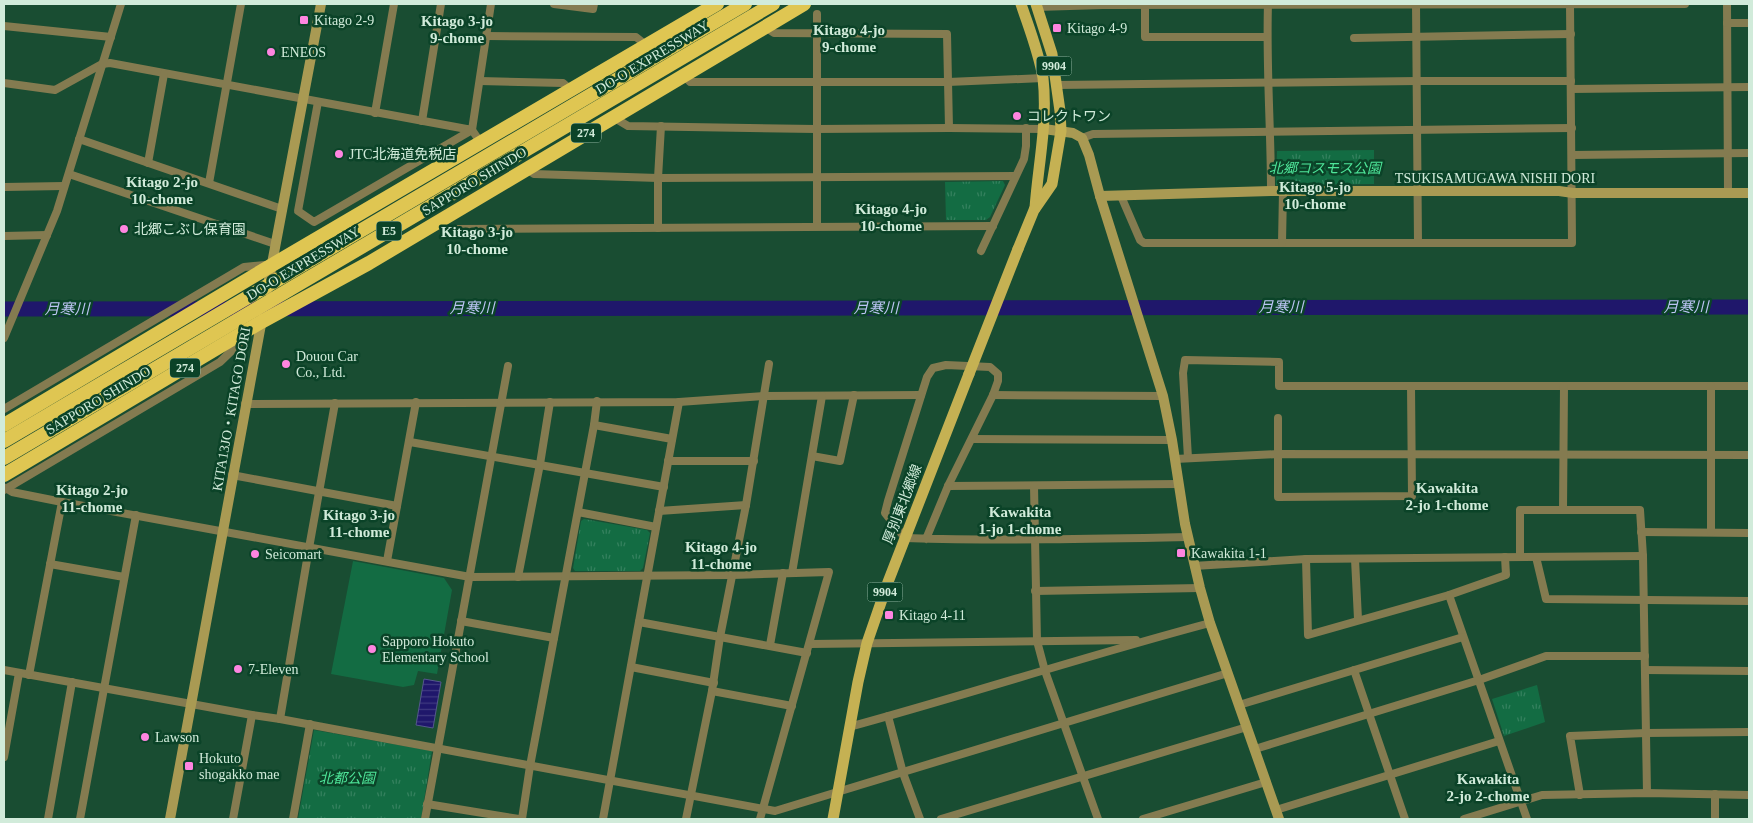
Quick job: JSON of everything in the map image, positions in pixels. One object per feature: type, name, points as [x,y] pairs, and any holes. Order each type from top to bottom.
[{"type":"highway","name":"SAPPORO SHINDO","points":[[4,425],[272,265],[717,4]]},
{"type":"highway","name":"DO-O EXPRESSWAY","points":[[4,441],[745,4]]},
{"type":"highway","name":"DO-O EXPRESSWAY","points":[[4,458],[773,4]]},
{"type":"highway","name":"SAPPORO SHINDO","points":[[5,484],[261,322],[369,263],[804,4]]},
{"type":"main road","name":"厚別東北郷線","points":[[1022,4],[1035,46],[1042,78],[1044,129],[1034,210]]},
{"type":"main road","name":"厚別東北郷線","points":[[833,819],[867,643],[888,582],[1034,210],[1052,184],[1061,131],[1052,54],[1037,6]]},
{"type":"street","points":[[4,338],[47,235],[69,174],[121,4]]},
{"type":"street","points":[[209,184],[241,4]]},
{"type":"street","name":"KITA13JO・KITAGO DORI","points":[[170,819],[245,404],[321,4]]},
{"type":"street","points":[[375,112],[394,4]]},
{"type":"street","points":[[422,121],[441,4]]},
{"type":"street","points":[[481,143],[472,130],[491,4]]},
{"type":"street","points":[[554,4],[593,9],[594,4]]},
{"type":"street","points":[[1037,6],[1103,4],[1684,4]]},
{"type":"street","points":[[1268,4],[1267,36],[1271,132],[1271,191]]},
{"type":"street","points":[[1416,4],[1418,244]]},
{"type":"street","points":[[1120,196],[1140,240],[1144,244],[1282,242],[1418,244],[1572,243],[1570,4]]},
{"type":"street","points":[[1727,4],[1728,193]]},
{"type":"street","points":[[1144,5],[1145,37],[1267,36]]},
{"type":"street","points":[[817,14],[817,226]]},
{"type":"street","points":[[1727,23],[1749,23]]},
{"type":"street","points":[[4,26],[111,37]]},
{"type":"street","points":[[765,27],[774,33],[947,34],[949,128]]},
{"type":"street","points":[[1354,38],[1570,34]]},
{"type":"street","points":[[487,36],[636,37],[646,45]]},
{"type":"street","points":[[4,83],[55,90],[102,64],[110,63],[226,86],[472,130]]},
{"type":"street","points":[[148,163],[164,74]]},
{"type":"street","points":[[683,75],[690,82],[948,82],[1042,78]]},
{"type":"street","points":[[1057,85],[1418,81],[1749,87]]},
{"type":"street","points":[[480,82],[563,83],[571,90]]},
{"type":"street","points":[[318,102],[298,211],[314,222],[472,130]]},
{"type":"street","points":[[613,117],[628,126],[816,129],[1026,128],[1061,131],[1082,138],[1092,134],[1572,128]]},
{"type":"street","points":[[658,228],[661,126]]},
{"type":"street","points":[[982,251],[1024,159],[1026,128]]},
{"type":"street","points":[[1082,138],[1089,155],[1100,196],[1163,396],[1194,566],[1210,623],[1277,814],[1389,775],[1499,741]]},
{"type":"street","points":[[79,139],[282,209]]},
{"type":"street","points":[[1572,155],[1749,154]]},
{"type":"street","points":[[526,168],[534,174],[658,178],[1015,176]]},
{"type":"street","points":[[69,174],[275,244]]},
{"type":"street","points":[[4,187],[64,186]]},
{"type":"street","name":"TSUKISAMUGAWA NISHI DORI","points":[[1100,196],[1271,191],[1749,193]]},
{"type":"street","points":[[1282,242],[1284,191]]},
{"type":"street","points":[[455,229],[993,226]]},
{"type":"street","points":[[4,236],[47,235]]},
{"type":"street","points":[[4,409],[244,267],[272,265]]},
{"type":"street","points":[[1188,458],[1183,373],[1185,360],[1278,362],[1279,386],[1749,386]]},
{"type":"street","points":[[686,819],[714,682],[720,637],[754,461],[769,364]]},
{"type":"street","points":[[926,539],[948,486],[993,395],[998,381],[998,374],[990,367],[946,365],[933,368],[927,377],[885,513],[905,538],[926,539],[1034,540],[1188,537]]},
{"type":"street","points":[[425,819],[508,366]]},
{"type":"street","points":[[1278,418],[1278,497],[1412,496],[1411,386]]},
{"type":"street","points":[[1563,510],[1564,386]]},
{"type":"street","points":[[1711,386],[1711,532]]},
{"type":"street","points":[[245,404],[679,402],[765,396],[921,395]]},
{"type":"street","points":[[993,395],[1163,396]]},
{"type":"street","points":[[770,645],[812,456],[822,396]]},
{"type":"street","points":[[812,456],[840,461],[854,396]]},
{"type":"street","points":[[428,804],[521,819],[597,401]]},
{"type":"street","points":[[387,560],[416,402]]},
{"type":"street","points":[[518,577],[550,402]]},
{"type":"street","points":[[603,819],[679,402]]},
{"type":"street","points":[[280,719],[335,403]]},
{"type":"street","points":[[594,425],[672,439]]},
{"type":"street","points":[[972,439],[1172,440]]},
{"type":"street","points":[[410,442],[664,487]]},
{"type":"street","points":[[1175,458],[1278,454],[1749,455]]},
{"type":"street","points":[[668,461],[754,461]]},
{"type":"street","points":[[232,475],[397,506]]},
{"type":"street","points":[[5,484],[12,492],[309,548],[387,560],[470,577],[733,575],[829,572],[808,653],[760,819]]},
{"type":"street","points":[[948,486],[1179,484]]},
{"type":"street","points":[[1034,486],[1037,641],[1045,671],[1098,819]]},
{"type":"street","points":[[29,675],[62,502]]},
{"type":"street","points":[[659,511],[746,505]]},
{"type":"street","points":[[1520,557],[1520,510],[1640,510],[1643,556],[1647,793]]},
{"type":"street","points":[[578,512],[656,527]]},
{"type":"street","points":[[80,819],[136,515]]},
{"type":"street","points":[[1641,532],[1749,533]]},
{"type":"street","points":[[1194,566],[1306,560],[1643,556]]},
{"type":"street","points":[[1536,557],[1546,599],[1749,601]]},
{"type":"street","points":[[1306,560],[1308,635],[1358,619],[1449,595],[1506,575],[1505,558]]},
{"type":"street","points":[[1355,559],[1358,619]]},
{"type":"street","points":[[50,564],[124,577]]},
{"type":"street","points":[[1035,590],[1200,588]]},
{"type":"street","points":[[1449,595],[1527,819]]},
{"type":"street","points":[[461,621],[554,638]]},
{"type":"street","points":[[638,622],[808,653]]},
{"type":"street","points":[[850,727],[1145,640],[1210,623]]},
{"type":"street","points":[[1240,705],[1463,637]]},
{"type":"street","points":[[810,644],[1145,640]]},
{"type":"street","points":[[1255,749],[1479,680],[1546,656],[1645,656]]},
{"type":"street","points":[[631,667],[714,682]]},
{"type":"street","points":[[4,670],[310,724],[775,811],[1228,673]]},
{"type":"street","points":[[1354,670],[1405,819]]},
{"type":"street","points":[[1645,670],[1749,670]]},
{"type":"street","points":[[4,757],[7,725],[19,673]]},
{"type":"street","points":[[48,819],[72,682]]},
{"type":"street","points":[[712,691],[792,706]]},
{"type":"street","points":[[234,819],[252,715]]},
{"type":"street","points":[[888,716],[903,772],[920,819]]},
{"type":"street","points":[[293,819],[310,724]]},
{"type":"street","points":[[941,819],[1247,727]]},
{"type":"street","points":[[1580,795],[1570,736],[1749,732]]},
{"type":"street","points":[[1143,819],[1266,782]]},
{"type":"street","points":[[1464,819],[1542,795],[1647,793],[1749,795]]},
{"type":"street","points":[[1715,794],[1715,819]]},
{"type":"green space","name":"北郷コスモス公園","points":[[1374,150],[1374,184],[1276,185],[1277,151]]},
{"type":"green space","points":[[1003,181],[1005,185],[990,217],[986,220],[946,220],[945,182]]},
{"type":"green space","points":[[584,519],[647,530],[650,533],[643,568],[640,571],[575,571],[573,568],[581,521]]},
{"type":"green space","points":[[353,561],[444,578],[452,590],[437,674],[418,671],[414,685],[403,687],[331,674]]},
{"type":"green space","points":[[1537,685],[1545,722],[1504,736],[1492,699]]},
{"type":"green space","name":"北都公園","points":[[314,730],[432,751],[421,819],[298,819]]},
{"type":"shaded area","points":[[424,679],[441,682],[433,728],[416,725]]},
{"type":"waterway","name":"月寒川","points":[[4,309],[1749,307]]},
{"type":"place","name":"Kitago 2-9","points":[[304,20]]},
{"type":"place","name":"Kitago 4-9","points":[[1057,28]]},
{"type":"place","name":"ENEOS","points":[[271,52]]},
{"type":"place","name":"コレクトワン","points":[[1017,116]]},
{"type":"place","name":"JTC北海道免税店","points":[[339,154]]},
{"type":"place","name":"北郷こぶし保育園","points":[[124,229]]},
{"type":"place","name":"Douou Car Co., Ltd.","points":[[286,364]]},
{"type":"place","name":"Kawakita 1-1","points":[[1181,553]]},
{"type":"place","name":"Seicomart","points":[[255,554]]},
{"type":"place","name":"Kitago 4-11","points":[[889,615]]},
{"type":"place","name":"Sapporo Hokuto Elementary School","points":[[372,649]]},
{"type":"place","name":"7-Eleven","points":[[238,669]]},
{"type":"place","name":"Lawson","points":[[145,737]]},
{"type":"place","name":"Hokuto shogakko mae","points":[[189,766]]},
{"type":"district","name":"Kitago 3-jo 9-chome","points":[[457,30]]},
{"type":"district","name":"Kitago 4-jo 9-chome","points":[[849,38]]},
{"type":"district","name":"Kitago 2-jo 10-chome","points":[[162,190]]},
{"type":"district","name":"Kitago 5-jo 10-chome","points":[[1315,196]]},
{"type":"district","name":"Kitago 4-jo 10-chome","points":[[891,218]]},
{"type":"district","name":"Kitago 3-jo 10-chome","points":[[477,240]]},
{"type":"district","name":"Kawakita 2-jo 1-chome","points":[[1447,496]]},
{"type":"district","name":"Kitago 2-jo 11-chome","points":[[92,498]]},
{"type":"district","name":"Kawakita 1-jo 1-chome","points":[[1020,520]]},
{"type":"district","name":"Kitago 3-jo 11-chome","points":[[359,524]]},
{"type":"district","name":"Kitago 4-jo 11-chome","points":[[721,556]]},
{"type":"district","name":"Kawakita 2-jo 2-chome","points":[[1488,788]]}]
